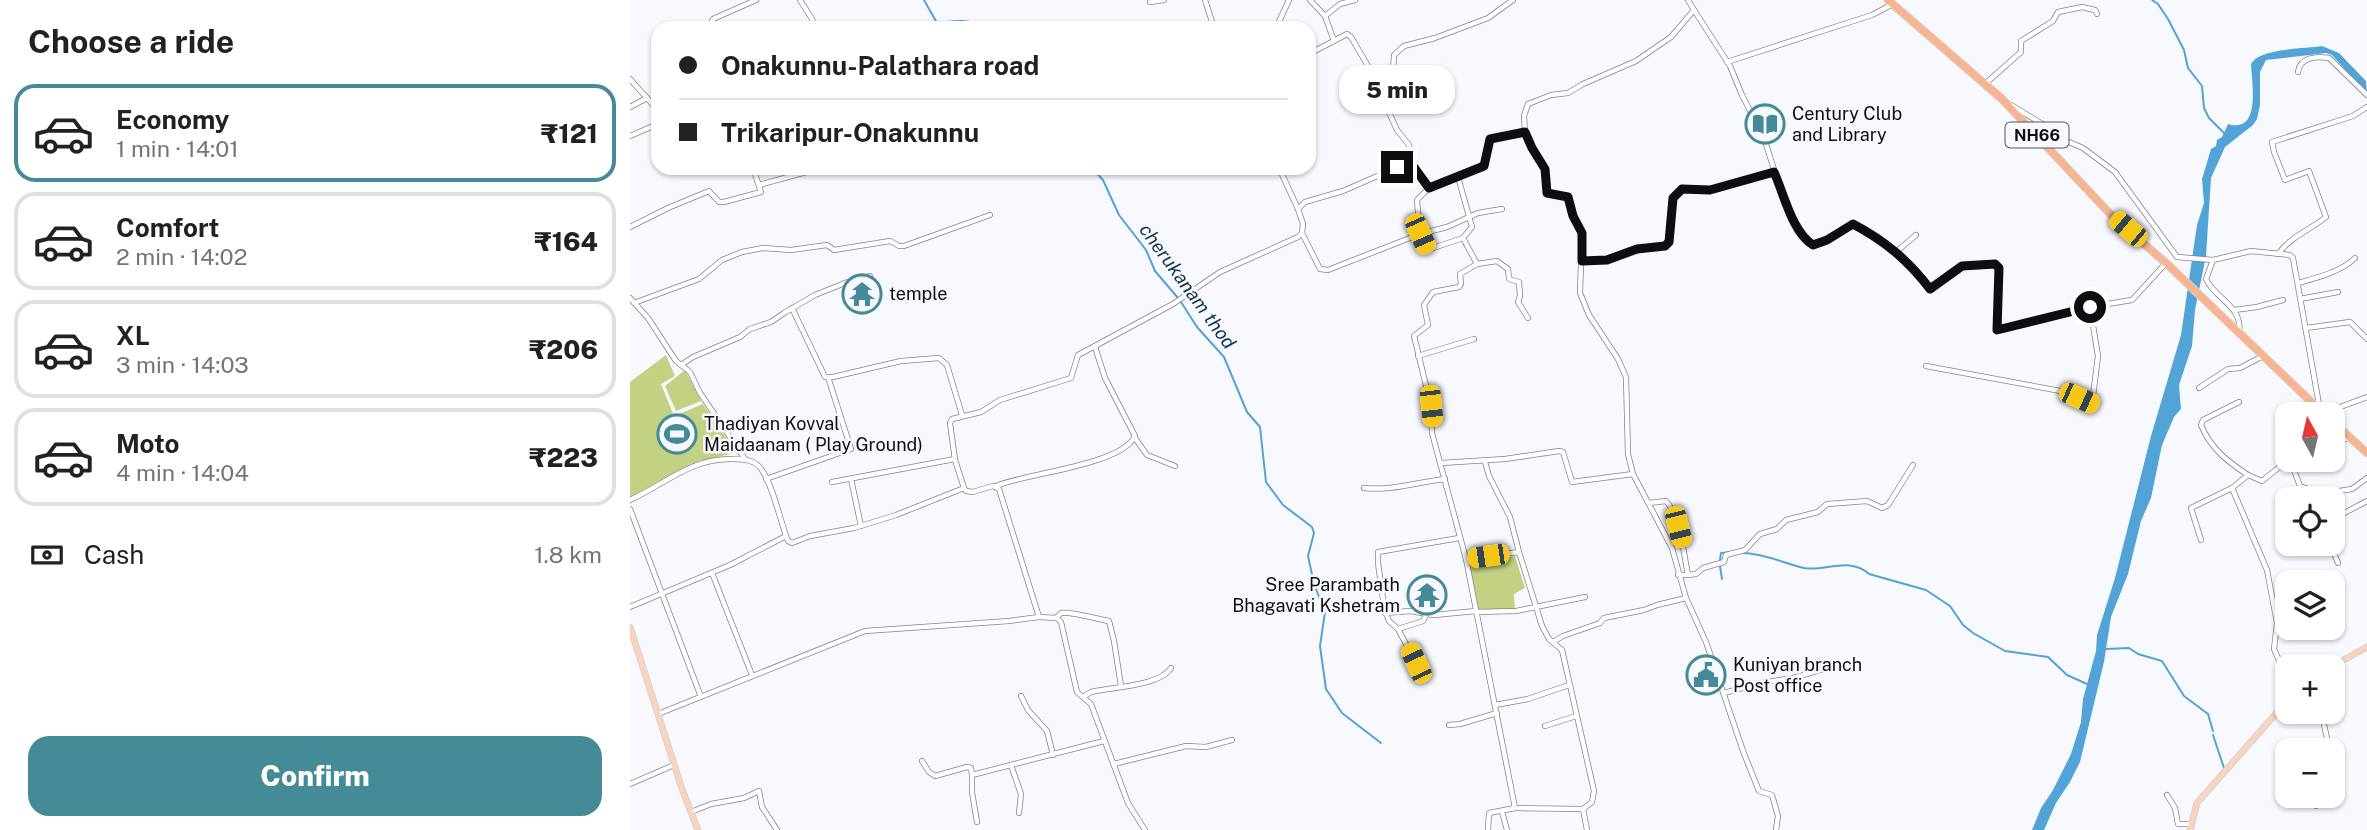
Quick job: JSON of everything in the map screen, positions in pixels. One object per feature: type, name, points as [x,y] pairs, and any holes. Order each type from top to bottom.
[{"type":"highway","name":"NH66","points":[[1891,2],[2002,99],[2114,218],[2166,263],[2311,402]]},
{"type":"highway","points":[[2345,433],[2367,453]]},
{"type":"main road","points":[[630,627],[674,765],[698,830]]},
{"type":"main road","points":[[2345,660],[2367,647]]},
{"type":"main road","points":[[2190,827],[2197,803],[2275,715]]},
{"type":"street","points":[[712,21],[756,0]]},
{"type":"street","points":[[800,0],[813,21]]},
{"type":"street","points":[[1150,2],[1164,0]]},
{"type":"street","points":[[1205,0],[1212,21]]},
{"type":"street","points":[[1279,21],[1289,0]]},
{"type":"street","points":[[1310,0],[1325,16],[1334,41]]},
{"type":"street","points":[[1325,16],[1340,4],[1355,0]]},
{"type":"street","points":[[1393,73],[1394,55],[1404,46],[1479,22],[1513,0]]},
{"type":"street","points":[[1688,0],[1727,62],[1764,138],[1785,204],[1807,241],[1813,245],[1853,224],[1882,240],[1911,264],[1930,289],[1962,266],[1995,264],[1999,268],[1997,330],[2090,307],[2132,300],[2166,263]]},
{"type":"street","points":[[1727,62],[1872,15],[1891,2]]},
{"type":"street","points":[[1985,84],[2021,52],[2021,41],[2041,31],[2053,21],[2058,12],[2082,7],[2095,10],[2097,14]]},
{"type":"street","points":[[1694,10],[1671,37],[1636,61],[1568,93],[1551,95],[1528,104],[1524,116],[1525,132],[1545,169],[1547,193],[1568,197],[1573,216],[1582,233],[1580,293],[1589,315],[1618,359],[1626,377],[1628,454],[1633,474],[1672,548],[1686,598],[1706,642],[1759,791],[1772,794],[1778,816],[1776,830]]},
{"type":"street","points":[[1316,50],[1347,34],[1354,42],[1397,130],[1409,145],[1413,166],[1429,188]]},
{"type":"street","points":[[2298,72],[2299,64],[2304,60],[2329,58],[2367,95]]},
{"type":"street","points":[[630,79],[651,102]]},
{"type":"street","points":[[630,107],[647,98]]},
{"type":"street","points":[[2002,99],[2049,128],[2055,136],[2083,148],[2115,172],[2177,257],[2213,260],[2251,251],[2293,258],[2321,402]]},
{"type":"street","points":[[2278,254],[2297,234],[2326,218],[2309,172],[2285,180],[2273,142],[2353,116],[2367,107]]},
{"type":"street","points":[[630,136],[651,127]]},
{"type":"street","points":[[1458,177],[1472,227],[1463,238],[1427,250],[1420,234],[1417,200],[1429,188],[1484,166],[1490,139],[1525,132]]},
{"type":"street","points":[[1298,209],[1305,202],[1343,191],[1405,164],[1413,166]]},
{"type":"street","points":[[1582,261],[1607,260],[1637,249],[1665,246],[1669,242],[1673,198],[1682,189],[1710,190],[1774,172]]},
{"type":"street","points":[[630,227],[709,191],[719,202],[761,192],[755,175]]},
{"type":"street","points":[[759,185],[795,175]]},
{"type":"street","points":[[1282,175],[1298,209],[1303,225],[1302,233],[1320,269],[1328,270],[1420,234],[1447,227],[1468,216],[1502,209]]},
{"type":"street","points":[[745,460],[700,393],[690,372],[668,350],[649,318],[632,301],[699,279],[723,261],[755,249],[791,250],[827,245],[834,250],[890,241],[904,246],[990,215]]},
{"type":"street","points":[[1135,439],[1121,451],[1100,459],[973,492],[964,488],[955,458],[950,423],[952,419],[962,415],[981,412],[1000,400],[1071,378],[1077,355],[1173,304],[1220,272],[1302,233]]},
{"type":"street","points":[[1896,252],[1916,235]]},
{"type":"street","points":[[1463,238],[1477,264]]},
{"type":"street","points":[[2298,283],[2344,266],[2355,258]]},
{"type":"street","points":[[2213,260],[2206,279],[2210,287],[2234,310],[2240,323],[2239,333]]},
{"type":"street","points":[[1515,808],[1466,559],[1432,433],[1431,406],[1414,336],[1428,325],[1424,305],[1433,292],[1460,286],[1460,274],[1477,264],[1497,261],[1508,269],[1509,279],[1519,282],[1518,302],[1528,318]]},
{"type":"street","points":[[681,365],[845,283],[870,276]]},
{"type":"street","points":[[2301,299],[2338,292]]},
{"type":"street","points":[[2234,310],[2283,300]]},
{"type":"street","points":[[1926,366],[2066,392],[2092,404],[2098,356],[2090,307]]},
{"type":"street","points":[[766,479],[851,449],[828,377],[825,377],[792,308]]},
{"type":"street","points":[[2306,328],[2350,321],[2367,339]]},
{"type":"street","points":[[1418,356],[1474,339]]},
{"type":"street","points":[[1095,347],[1105,379],[1130,424],[1135,439],[1147,455],[1175,466]]},
{"type":"street","points":[[2199,388],[2228,369],[2239,368],[2263,356]]},
{"type":"street","points":[[828,377],[901,361],[939,358],[947,365],[962,415]]},
{"type":"street","points":[[2345,405],[2367,397]]},
{"type":"street","points":[[2239,402],[2203,420],[2201,425],[2207,441],[2220,456],[2248,475],[2262,481],[2275,471]]},
{"type":"street","points":[[2345,439],[2351,438]]},
{"type":"street","points":[[1441,463],[1485,461],[1559,451],[1563,452],[1572,482],[1633,474]]},
{"type":"street","points":[[832,482],[955,458]]},
{"type":"street","points":[[630,500],[699,463],[720,459],[745,460],[756,464],[766,479],[786,536],[789,543],[792,543],[810,536],[861,526],[922,506],[964,488]]},
{"type":"street","points":[[1485,461],[1489,476],[1510,517],[1535,607],[1546,634],[1562,650],[1594,791],[1592,802],[1583,809],[1515,808],[1489,813],[1488,830]]},
{"type":"street","points":[[1678,575],[1696,574],[1703,568],[1724,562],[1726,555],[1745,550],[1760,534],[1777,529],[1786,520],[1818,513],[1827,504],[1867,500],[1882,508],[1888,505],[1913,465]]},
{"type":"street","points":[[2294,472],[2300,486],[2319,493],[2352,489],[2367,478]]},
{"type":"street","points":[[2201,540],[2191,508],[2232,488],[2248,475]]},
{"type":"street","points":[[851,479],[861,526]]},
{"type":"street","points":[[1364,488],[1384,491],[1416,482],[1445,479]]},
{"type":"street","points":[[996,486],[1039,617]]},
{"type":"street","points":[[2232,488],[2267,570],[2277,623],[2274,649],[2276,654]]},
{"type":"street","points":[[1649,503],[1666,501],[1670,505],[1678,527],[1688,575]]},
{"type":"street","points":[[2345,513],[2367,501]]},
{"type":"street","points":[[630,509],[701,696]]},
{"type":"street","points":[[630,607],[712,573],[786,536]]},
{"type":"street","points":[[1416,663],[1398,629],[1389,621],[1385,612],[1378,552],[1459,538]]},
{"type":"street","points":[[1466,559],[1519,552]]},
{"type":"street","points":[[2335,556],[2338,562]]},
{"type":"street","points":[[712,573],[752,675]]},
{"type":"street","points":[[1385,612],[1410,611],[1426,615],[1516,611],[1584,597]]},
{"type":"street","points":[[1553,642],[1600,623],[1604,618],[1686,598]]},
{"type":"street","points":[[1056,618],[1060,612],[1070,611],[1083,617],[1109,621],[1121,686]]},
{"type":"street","points":[[1398,629],[1423,621],[1426,615]]},
{"type":"street","points":[[658,714],[865,631],[1039,617],[1056,618],[1061,622],[1077,692],[1091,704],[1128,803],[1145,830]]},
{"type":"street","points":[[1724,693],[1840,667]]},
{"type":"street","points":[[1083,697],[1091,692],[1164,677],[1171,668]]},
{"type":"street","points":[[1495,705],[1528,699],[1541,692],[1569,685]]},
{"type":"street","points":[[1021,696],[1028,710],[1047,731],[1053,755]]},
{"type":"street","points":[[1449,725],[1497,713]]},
{"type":"street","points":[[1545,726],[1576,716]]},
{"type":"street","points":[[1114,764],[1186,746],[1206,747],[1232,740]]},
{"type":"street","points":[[972,775],[1104,741]]},
{"type":"street","points":[[922,761],[935,776],[971,768],[977,822]]},
{"type":"street","points":[[630,784],[674,765]]},
{"type":"street","points":[[1011,765],[1021,794],[1019,813]]},
{"type":"street","points":[[691,812],[710,804],[744,799],[759,791],[762,807],[777,830]]},
{"type":"street","points":[[2167,795],[2175,808],[2178,824],[2190,827]]},
{"type":"street","points":[[1583,809],[1587,830]]},
{"type":"street","points":[[1502,812],[1507,830]]},
{"type":"green space","name":"Thadiyan Kovval Maidaanam ( Play Ground)","points":[[666,355],[675,376],[661,384],[674,416],[703,404],[736,452],[688,465],[630,497],[630,382]]},
{"type":"green space","points":[[685,370],[701,401],[676,411],[665,386]]},
{"type":"green space","points":[[1515,556],[1525,588],[1514,594],[1515,609],[1478,611],[1469,565]]},
{"type":"water","points":[[2322,46],[2339,53],[2366,81],[2367,94],[2332,55],[2326,53],[2266,60],[2260,72],[2260,105],[2257,119],[2225,147],[2211,178],[2206,256],[2195,310],[2192,346],[2179,385],[2181,409],[2174,417],[2162,445],[2151,498],[2141,521],[2128,574],[2111,617],[2104,662],[2080,762],[2044,830],[2032,830],[2071,754],[2081,722],[2083,699],[2096,651],[2097,635],[2181,335],[2197,225],[2204,203],[2202,179],[2211,149],[2216,146],[2228,124],[2239,125],[2246,122],[2250,115],[2253,94],[2251,64],[2256,59],[2283,50]]},
{"type":"waterway","name":"cherukanam thod","points":[[924,0],[936,21]]},
{"type":"waterway","points":[[2152,0],[2168,19],[2184,50],[2188,68],[2202,86],[2204,108],[2209,118],[2224,133]]},
{"type":"waterway","name":"cherukanam thod","points":[[955,21],[967,21]]},
{"type":"waterway","name":"cherukanam thod","points":[[1098,175],[1119,215],[1146,250],[1155,271],[1178,298]]},
{"type":"waterway","name":"cherukanam thod","points":[[1181,302],[1197,327],[1224,357],[1247,412],[1260,427],[1266,482],[1283,505],[1312,527],[1314,533],[1308,556],[1314,584],[1325,612],[1320,646],[1326,689],[1342,713],[1381,743]]},
{"type":"waterway","points":[[1720,560],[1721,553],[1732,552]]},
{"type":"waterway","points":[[1744,553],[1812,569],[1854,566],[1869,574],[1926,590],[1950,606],[1963,625],[1973,633],[2005,651],[2048,657],[2067,675],[2087,684]]},
{"type":"waterway","points":[[1720,566],[1722,579]]},
{"type":"waterway","points":[[2106,649],[2129,648],[2138,654],[2162,661],[2184,696],[2208,714],[2213,731]]},
{"type":"waterway","points":[[2213,735],[2224,768]]},
{"type":"place","name":"Century Club and Library","points":[[1765,124]]},
{"type":"place","name":"temple","points":[[862,294]]},
{"type":"place","name":"Thadiyan Kovval Maidaanam ( Play Ground)","points":[[677,434]]},
{"type":"place","name":"Sree Parambath Bhagavati Kshetram","points":[[1427,595]]},
{"type":"place","name":"Kuniyan branch Post office","points":[[1706,675]]},
{"type":"route","points":[[1397,167],[1405,164],[1413,166],[1429,188],[1484,166],[1490,139],[1525,132],[1545,169],[1547,193],[1568,197],[1573,216],[1582,233],[1582,261],[1607,260],[1637,249],[1665,246],[1669,242],[1673,198],[1682,189],[1710,190],[1774,172],[1785,204],[1807,241],[1813,245],[1853,224],[1882,240],[1911,264],[1930,289],[1962,266],[1995,264],[1999,268],[1997,330],[2090,307]]}]
